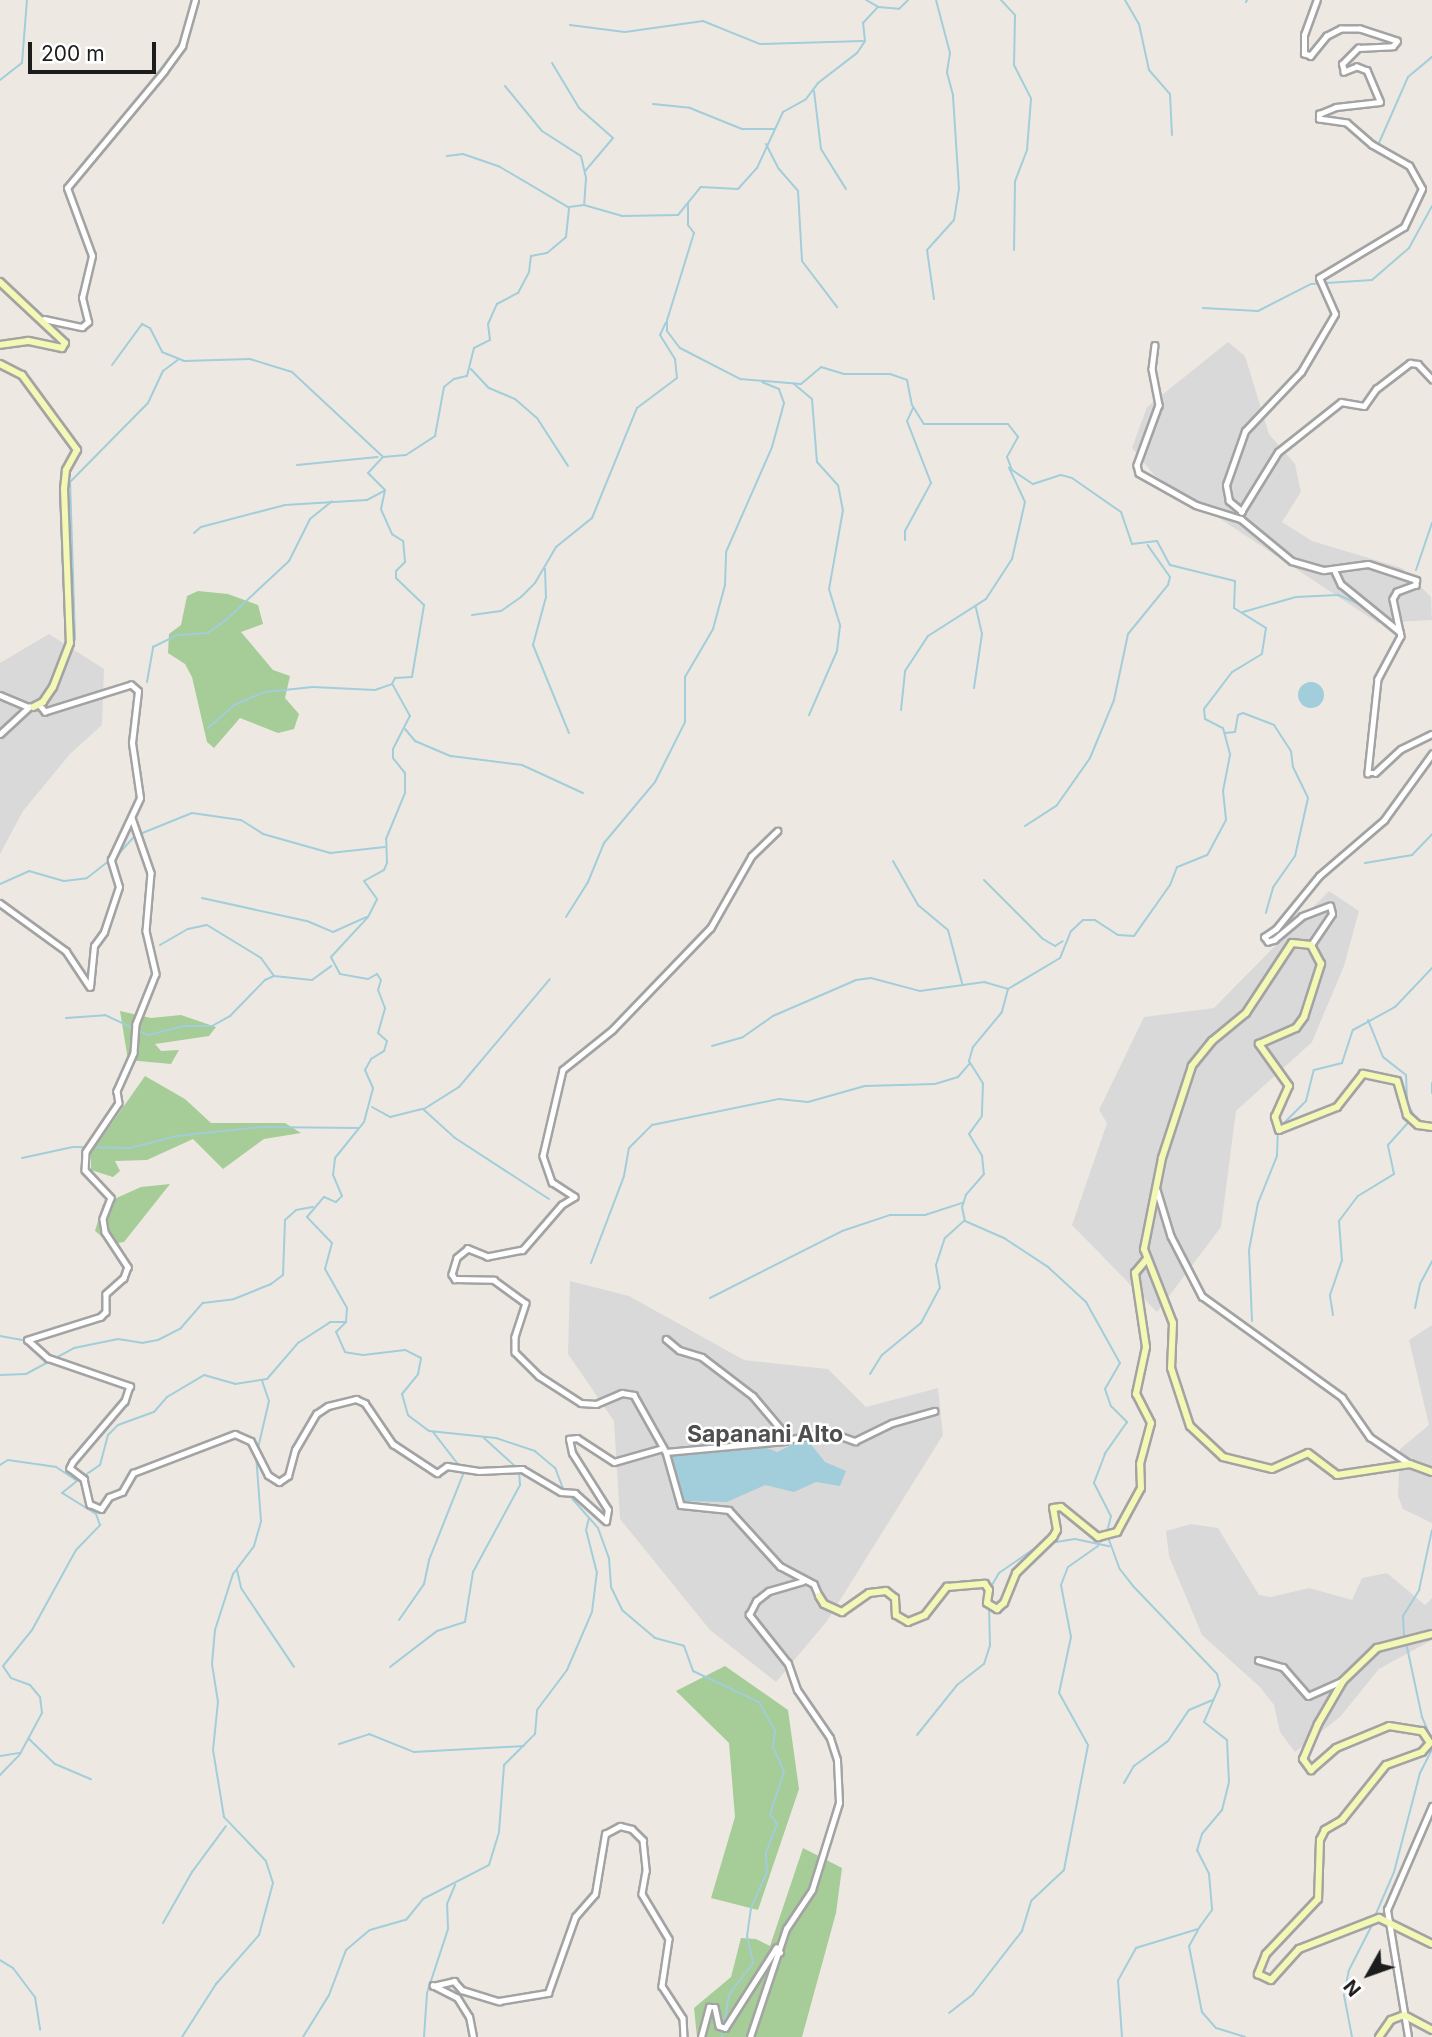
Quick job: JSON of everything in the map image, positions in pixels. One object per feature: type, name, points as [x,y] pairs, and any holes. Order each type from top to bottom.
[{"type":"street","points":[[44,319],[82,327],[88,322],[82,298],[92,256],[67,187],[182,46],[195,0]]},
{"type":"street","points":[[1242,512],[1229,501],[1226,485],[1245,431],[1301,372],[1335,314],[1319,278],[1404,227],[1422,189],[1409,166],[1372,145],[1347,123],[1319,119],[1320,114],[1336,107],[1380,102],[1367,71],[1357,67],[1344,72],[1342,64],[1358,48],[1393,46],[1397,41],[1372,31],[1341,29],[1327,36],[1311,56],[1304,54],[1304,35],[1317,0]]},
{"type":"street","points":[[0,282],[44,319],[64,340],[62,348],[28,341],[0,345]]},
{"type":"street","points":[[1155,345],[1152,369],[1159,405],[1137,470],[1196,505],[1239,519],[1292,561],[1333,569],[1367,564],[1416,580],[1416,585],[1397,592],[1393,599],[1401,632],[1378,679],[1368,773],[1375,773],[1401,749],[1432,734]]},
{"type":"street","points":[[1239,519],[1279,452],[1341,402],[1364,406],[1376,389],[1410,363],[1418,364],[1432,379]]},
{"type":"street","points":[[0,364],[22,375],[77,450],[66,470],[64,489],[70,643],[57,680],[34,706],[0,734]]},
{"type":"street","points":[[1333,569],[1341,584],[1401,632]]},
{"type":"street","points":[[0,695],[46,712],[126,686],[137,689],[132,743],[140,787],[132,818],[112,859],[119,887],[104,932],[94,946],[90,987],[66,951],[0,903]]},
{"type":"street","points":[[1311,944],[1332,914],[1330,906],[1302,917],[1270,942],[1264,937],[1276,929],[1319,876],[1384,820],[1432,754]]},
{"type":"street","points":[[132,818],[152,873],[146,931],[156,974],[136,1024],[134,1053],[117,1091],[119,1103],[86,1152],[85,1170],[111,1198],[103,1219],[105,1232],[128,1268],[124,1278],[106,1294],[106,1312],[101,1317],[28,1340],[48,1358],[130,1386],[125,1401],[112,1411],[71,1468],[82,1474],[90,1504],[101,1509],[109,1497],[122,1492],[133,1474],[235,1434],[251,1441],[268,1475],[278,1482],[288,1476],[295,1450],[316,1414],[328,1406],[356,1399],[365,1403],[393,1444],[437,1472],[447,1466],[480,1471],[522,1469],[561,1492],[575,1493],[606,1521],[608,1510],[572,1452],[569,1439],[577,1438],[614,1462],[664,1450],[783,1441],[833,1431],[855,1441],[892,1423],[934,1411]]},
{"type":"street","points":[[778,831],[752,856],[722,911],[692,948],[613,1030],[563,1070],[543,1156],[552,1182],[575,1198],[562,1205],[523,1250],[488,1257],[468,1249],[453,1265],[455,1279],[494,1280],[526,1303],[514,1344],[530,1369],[581,1403],[596,1404],[622,1393],[634,1395],[664,1450],[681,1505],[729,1510],[780,1566],[814,1584],[819,1596],[832,1609],[842,1612],[869,1593],[886,1591],[895,1598],[896,1615],[908,1622],[925,1615],[947,1587],[985,1584],[988,1603],[997,1609],[1016,1573],[1057,1530],[1053,1508],[1061,1507],[1098,1537],[1110,1538],[1117,1532],[1140,1488],[1140,1464],[1151,1423],[1136,1394],[1146,1347],[1135,1273],[1146,1260]]},
{"type":"street","points":[[1311,944],[1292,943],[1246,1013],[1199,1055],[1181,1093],[1145,1235],[1146,1260],[1173,1323],[1173,1381],[1191,1426],[1223,1457],[1272,1469],[1308,1453],[1337,1475],[1410,1464]]},
{"type":"street","points":[[1311,944],[1321,964],[1304,1017],[1296,1028],[1259,1044],[1289,1086],[1275,1117],[1279,1130],[1337,1107],[1363,1074],[1397,1081],[1407,1115],[1418,1125],[1432,1127]]},
{"type":"street","points":[[1157,1186],[1171,1236],[1196,1289],[1342,1396],[1370,1437],[1410,1464],[1432,1472]]},
{"type":"street","points":[[666,1339],[679,1350],[702,1357],[753,1396],[782,1429],[783,1441]]},
{"type":"street","points":[[750,2037],[786,1929],[812,1890],[838,1803],[837,1760],[831,1738],[797,1690],[788,1664],[757,1630],[749,1612],[769,1591],[803,1580]]},
{"type":"street","points":[[1432,1634],[1415,1642],[1385,1643],[1343,1681],[1318,1724],[1303,1759],[1304,1766],[1316,1769],[1336,1748],[1389,1726],[1422,1731],[1430,1743],[1422,1752],[1386,1765],[1342,1820],[1325,1830],[1320,1840],[1318,1899],[1270,1949],[1258,1974],[1271,1980],[1298,1949],[1358,1923],[1387,1918],[1432,1944]]},
{"type":"street","points":[[1258,1660],[1283,1667],[1308,1696],[1343,1681]]},
{"type":"street","points":[[1408,2037],[1387,1918],[1393,1889],[1401,1881],[1432,1806]]},
{"type":"street","points":[[473,2037],[467,2011],[457,1998],[433,1986],[454,1981],[462,1990],[499,2001],[548,1993],[575,1917],[595,1895],[605,1834],[620,1826],[632,1829],[643,1840],[646,1871],[642,1894],[669,1940],[663,1993],[680,2011],[684,2037]]},
{"type":"street","points":[[701,2037],[709,2007],[715,2007],[719,2025],[725,2028],[776,1948],[780,1952]]},
{"type":"street","points":[[1379,2037],[1391,2020],[1404,2015],[1432,2030]]},
{"type":"shaded area","points":[[1228,342],[1245,356],[1269,434],[1295,464],[1301,492],[1282,522],[1312,541],[1402,568],[1431,597],[1432,620],[1378,623],[1154,475],[1132,448],[1147,407]]},
{"type":"shaded area","points":[[49,634],[104,669],[102,725],[70,754],[23,811],[0,854],[0,663]]},
{"type":"shaded area","points":[[1329,891],[1359,911],[1344,966],[1312,1042],[1236,1111],[1221,1227],[1157,1312],[1072,1225],[1107,1123],[1099,1110],[1144,1017],[1214,1008]]},
{"type":"shaded area","points":[[570,1281],[629,1296],[744,1360],[828,1369],[866,1407],[938,1388],[943,1435],[827,1621],[776,1682],[710,1630],[620,1519],[614,1421],[568,1354]]},
{"type":"shaded area","points":[[1432,1325],[1432,1523],[1403,1509],[1398,1496],[1400,1449],[1429,1425],[1409,1340]]},
{"type":"shaded area","points":[[1191,1524],[1218,1528],[1259,1595],[1271,1597],[1309,1588],[1352,1600],[1362,1578],[1387,1573],[1425,1605],[1432,1598],[1432,1640],[1379,1669],[1340,1717],[1295,1752],[1280,1732],[1274,1705],[1260,1687],[1202,1635],[1169,1556],[1166,1531]]},
{"type":"green space","points":[[198,591],[228,594],[258,605],[263,624],[241,632],[273,670],[290,676],[285,698],[299,714],[294,729],[278,733],[240,718],[214,748],[207,742],[192,677],[185,664],[168,653],[169,634],[181,625],[187,596]]},
{"type":"green space","points":[[120,1011],[151,1018],[181,1015],[216,1027],[209,1036],[155,1044],[161,1051],[179,1050],[171,1064],[128,1060]]},
{"type":"green space","points":[[145,1076],[185,1099],[211,1123],[285,1123],[301,1133],[264,1139],[223,1169],[193,1139],[147,1160],[115,1161],[120,1171],[113,1177],[91,1170],[91,1153]]},
{"type":"green space","points":[[170,1184],[124,1242],[111,1244],[95,1231],[103,1204],[141,1187]]},
{"type":"green space","points":[[725,1666],[788,1710],[799,1789],[758,1910],[711,1898],[735,1817],[729,1743],[676,1691]]},
{"type":"green space","points":[[803,1848],[842,1868],[836,1913],[802,2037],[697,2037],[694,2008],[731,1977],[741,1938],[756,1939],[770,1946]]},
{"type":"water","points":[[1311,682],[1320,686],[1324,695],[1320,704],[1311,708],[1302,704],[1298,695],[1302,686]]},
{"type":"water","points":[[806,1438],[825,1462],[846,1471],[840,1486],[816,1482],[794,1492],[765,1485],[727,1502],[681,1501],[671,1455],[753,1449],[758,1444],[777,1452]]},
{"type":"waterway","points":[[0,80],[22,63],[27,0]]},
{"type":"waterway","points":[[866,0],[877,6]]},
{"type":"waterway","points":[[564,1491],[555,1468],[535,1451],[496,1438],[429,1431],[408,1415],[402,1394],[418,1374],[421,1358],[405,1350],[363,1355],[345,1352],[336,1332],[346,1322],[347,1308],[325,1269],[332,1243],[307,1217],[324,1197],[336,1202],[342,1196],[333,1175],[335,1158],[364,1122],[373,1088],[365,1070],[371,1059],[384,1051],[387,1041],[378,1033],[385,1008],[378,990],[381,980],[377,974],[368,979],[340,974],[331,957],[368,917],[377,899],[364,881],[384,870],[387,863],[386,839],[405,793],[405,773],[393,758],[393,749],[410,716],[392,684],[395,678],[412,677],[424,605],[396,578],[396,571],[405,562],[403,541],[392,534],[381,509],[385,490],[368,473],[383,457],[406,455],[435,436],[444,387],[454,379],[467,376],[474,348],[490,340],[488,324],[497,304],[518,293],[529,272],[531,256],[547,253],[566,237],[569,207],[584,205],[622,216],[678,215],[701,187],[738,189],[757,168],[783,112],[806,99],[818,83],[857,53],[865,41],[863,23],[878,7],[899,9],[908,0]]},
{"type":"waterway","points":[[934,299],[927,250],[954,220],[959,189],[953,95],[947,72],[950,53],[936,0]]},
{"type":"waterway","points":[[1001,0],[1015,15],[1014,65],[1031,99],[1027,150],[1015,181],[1014,250]]},
{"type":"waterway","points":[[1125,0],[1139,24],[1149,70],[1170,94],[1172,135]]},
{"type":"waterway","points":[[570,25],[625,32],[703,21],[760,44],[863,41]]},
{"type":"waterway","points":[[1379,143],[1408,77],[1432,57]]},
{"type":"waterway","points":[[552,63],[579,108],[613,138],[585,171]]},
{"type":"waterway","points":[[505,86],[542,131],[581,156],[586,178],[584,204]]},
{"type":"waterway","points":[[814,91],[821,149],[846,189]]},
{"type":"waterway","points":[[653,104],[690,108],[742,129],[774,129]]},
{"type":"waterway","points":[[766,144],[779,169],[798,191],[802,261],[837,307]]},
{"type":"waterway","points":[[447,156],[463,154],[500,167],[568,207]]},
{"type":"waterway","points":[[688,203],[688,225],[694,233],[667,320],[667,331],[680,348],[740,379],[801,384],[821,367],[844,374],[890,374],[907,380],[912,405],[924,424],[1008,424],[1018,437],[1007,457],[1012,470],[1033,484],[1061,475],[1072,478],[1121,512],[1132,544],[1157,541],[1170,565],[1235,581],[1234,608],[1266,628],[1262,654],[1232,672],[1204,709],[1205,719],[1223,728],[1230,755],[1223,791],[1226,820],[1207,855],[1177,867],[1170,885],[1134,936],[1118,935],[1095,920],[1083,920],[1071,931],[1060,958],[1008,989],[1002,1012],[973,1047],[969,1061],[983,1083],[982,1116],[969,1134],[982,1156],[984,1174],[966,1195],[962,1207],[965,1221],[1004,1238],[1048,1267],[1086,1302],[1120,1363],[1105,1389],[1111,1406],[1127,1422],[1105,1454],[1094,1483],[1111,1516],[1107,1532]]},
{"type":"waterway","points":[[1203,308],[1258,311],[1311,284],[1372,280],[1409,248],[1432,206]]},
{"type":"waterway","points":[[472,615],[501,611],[521,597],[535,583],[556,547],[592,518],[637,408],[677,378],[675,359],[660,335],[666,322]]},
{"type":"waterway","points":[[112,365],[142,324],[150,328],[162,352],[184,361],[250,359],[292,372],[383,457]]},
{"type":"waterway","points":[[71,650],[75,639],[70,482],[148,403],[163,371],[179,359]]},
{"type":"waterway","points":[[471,369],[489,388],[515,399],[537,418],[568,466]]},
{"type":"waterway","points":[[566,917],[588,882],[604,843],[655,782],[685,722],[685,677],[713,629],[725,585],[726,552],[772,447],[784,403],[779,389],[762,382]]},
{"type":"waterway","points":[[794,384],[812,399],[817,462],[838,485],[843,510],[829,589],[840,626],[837,651],[809,715]]},
{"type":"waterway","points":[[905,540],[905,531],[931,483],[907,421],[913,408]]},
{"type":"waterway","points":[[297,465],[378,457]]},
{"type":"waterway","points":[[901,710],[905,671],[928,636],[986,599],[1012,559],[1025,502],[1009,468]]},
{"type":"waterway","points":[[194,533],[201,527],[285,505],[367,500],[384,491]]},
{"type":"waterway","points":[[147,682],[153,647],[178,635],[208,633],[227,619],[289,561],[310,519],[332,501]]},
{"type":"waterway","points":[[1416,570],[1432,523]]},
{"type":"waterway","points":[[1025,826],[1057,805],[1090,758],[1114,700],[1128,634],[1168,585],[1170,577],[1148,545]]},
{"type":"waterway","points":[[545,569],[546,597],[533,645],[569,733]]},
{"type":"waterway","points":[[1243,612],[1296,597],[1338,595],[1364,606]]},
{"type":"waterway","points":[[974,688],[982,634],[976,607]]},
{"type":"waterway","points":[[0,738],[28,711],[46,706],[61,675]]},
{"type":"waterway","points":[[208,728],[234,705],[265,692],[313,687],[375,690],[392,684]]},
{"type":"waterway","points":[[1225,733],[1235,732],[1238,715],[1243,713],[1274,725],[1291,751],[1293,767],[1308,798],[1295,856],[1273,888],[1266,913]]},
{"type":"waterway","points":[[405,729],[415,741],[451,756],[522,765],[583,793]]},
{"type":"waterway","points":[[140,834],[192,813],[241,820],[263,834],[330,853],[385,847]]},
{"type":"waterway","points":[[1365,863],[1412,855],[1432,834]]},
{"type":"waterway","points":[[114,859],[135,836]]},
{"type":"waterway","points":[[0,884],[29,871],[64,881],[87,878],[109,861]]},
{"type":"waterway","points":[[893,861],[918,905],[948,930],[962,983]]},
{"type":"waterway","points":[[984,880],[1043,939],[1055,946],[1063,941]]},
{"type":"waterway","points":[[202,898],[307,921],[333,932],[367,917]]},
{"type":"waterway","points":[[160,945],[188,929],[207,925],[261,958],[274,976]]},
{"type":"waterway","points":[[66,1018],[105,1015],[148,1035],[184,1026],[212,1026],[230,1016],[265,980],[274,976],[312,980],[331,966]]},
{"type":"waterway","points":[[1282,1125],[1306,1101],[1314,1070],[1342,1063],[1353,1030],[1395,1007],[1432,968]]},
{"type":"waterway","points":[[712,1046],[743,1037],[773,1016],[856,980],[871,978],[920,991],[984,982],[1008,989]]},
{"type":"waterway","points":[[424,1109],[459,1087],[550,979]]},
{"type":"waterway","points":[[1333,1315],[1330,1295],[1342,1261],[1339,1221],[1358,1196],[1394,1174],[1388,1145],[1414,1116],[1407,1102],[1406,1075],[1383,1057],[1368,1020]]},
{"type":"waterway","points":[[591,1263],[624,1176],[629,1148],[652,1125],[779,1099],[808,1102],[865,1086],[935,1084],[958,1077],[970,1063]]},
{"type":"waterway","points":[[1432,1083],[1432,1093]]},
{"type":"waterway","points":[[372,1107],[390,1117],[423,1109],[455,1138],[549,1199]]},
{"type":"waterway","points":[[22,1158],[73,1147],[130,1148],[177,1136],[261,1127],[359,1128]]},
{"type":"waterway","points":[[1252,1321],[1249,1250],[1258,1203],[1277,1156],[1278,1133]]},
{"type":"waterway","points":[[710,1298],[842,1231],[890,1215],[925,1215],[963,1203]]},
{"type":"waterway","points":[[0,1375],[26,1374],[74,1348],[118,1339],[142,1343],[158,1340],[180,1329],[203,1303],[234,1299],[271,1284],[283,1275],[285,1220],[296,1210],[313,1207]]},
{"type":"waterway","points":[[870,1374],[882,1355],[921,1323],[940,1288],[936,1265],[945,1238],[964,1221]]},
{"type":"waterway","points":[[1415,1308],[1420,1284],[1432,1261]]},
{"type":"waterway","points":[[84,1476],[100,1465],[108,1435],[118,1425],[154,1412],[167,1397],[204,1375],[235,1384],[267,1379],[298,1343],[330,1322],[346,1322]]},
{"type":"waterway","points":[[0,1336],[27,1341]]},
{"type":"waterway","points":[[258,1448],[269,1401],[262,1381]]},
{"type":"waterway","points":[[399,1620],[424,1584],[429,1560],[464,1472],[433,1432]]},
{"type":"waterway","points":[[484,1438],[516,1467]]},
{"type":"waterway","points":[[182,2037],[216,1984],[259,1935],[273,1883],[266,1861],[224,1817],[213,1750],[218,1702],[212,1664],[215,1630],[233,1574],[254,1546],[261,1521],[256,1454]]},
{"type":"waterway","points":[[0,1465],[8,1460],[56,1467],[76,1480]]},
{"type":"waterway","points":[[390,1667],[437,1631],[465,1622],[473,1572],[520,1485],[519,1472]]},
{"type":"waterway","points":[[0,1775],[20,1754],[42,1713],[40,1697],[30,1685],[11,1678],[3,1666],[32,1630],[76,1550],[100,1525],[96,1514],[62,1493],[79,1479]]},
{"type":"waterway","points":[[569,1495],[598,1528],[609,1558],[611,1587],[622,1610],[655,1638],[684,1646],[693,1671],[759,1702],[775,1731],[773,1747],[784,1772],[770,1814],[777,1824],[766,1853],[767,1872],[751,1908],[747,1936],[753,1963],[729,1995],[722,2037]]},
{"type":"waterway","points":[[303,2037],[329,1995],[346,1950],[370,1930],[406,1920],[423,1899],[489,1865],[499,1832],[504,1765],[535,1734],[537,1710],[567,1670],[592,1612],[597,1573],[586,1530],[589,1518]]},
{"type":"waterway","points":[[1404,1635],[1403,1616],[1419,1590],[1432,1530]]},
{"type":"waterway","points":[[1108,1537],[1119,1568],[1134,1587],[1217,1674],[1220,1685],[1204,1722],[1227,1740],[1229,1782],[1222,1810],[1202,1834],[1197,1850],[1209,1874],[1212,1910],[1198,1929],[1136,1948],[1118,1980],[1122,2037]]},
{"type":"waterway","points":[[1050,1543],[1075,1539],[1109,1546]]},
{"type":"waterway","points":[[992,1602],[992,1585],[999,1573],[1041,1544]]},
{"type":"waterway","points":[[949,2013],[973,1994],[1022,1931],[1031,1901],[1064,1870],[1088,1745],[1059,1693],[1071,1637],[1061,1585],[1068,1567],[1098,1546]]},
{"type":"waterway","points":[[237,1570],[241,1588],[294,1667]]},
{"type":"waterway","points":[[917,1735],[957,1685],[984,1664],[990,1646],[989,1606]]},
{"type":"waterway","points":[[1407,1647],[1422,1717],[1432,1741]]},
{"type":"waterway","points":[[1124,1783],[1134,1766],[1168,1741],[1189,1710],[1212,1700]]},
{"type":"waterway","points":[[339,1744],[369,1734],[414,1752],[524,1746]]},
{"type":"waterway","points":[[29,1739],[55,1764],[91,1779]]},
{"type":"waterway","points":[[1375,1916],[1394,1872],[1420,1773],[1432,1749]]},
{"type":"waterway","points":[[0,1756],[20,1753]]},
{"type":"waterway","points":[[163,1923],[192,1872],[226,1826]]},
{"type":"waterway","points":[[424,2037],[427,1993],[448,1929],[447,1904],[455,1885]]},
{"type":"waterway","points":[[1352,2037],[1344,1995],[1349,1970],[1373,1923]]},
{"type":"waterway","points":[[1198,1930],[1189,1946],[1202,2012],[1216,2028],[1245,2037]]},
{"type":"waterway","points":[[0,1960],[13,1968],[35,1997],[40,2030]]},
{"type":"district","name":"Sapanani Alto","points":[[765,1434]]}]
